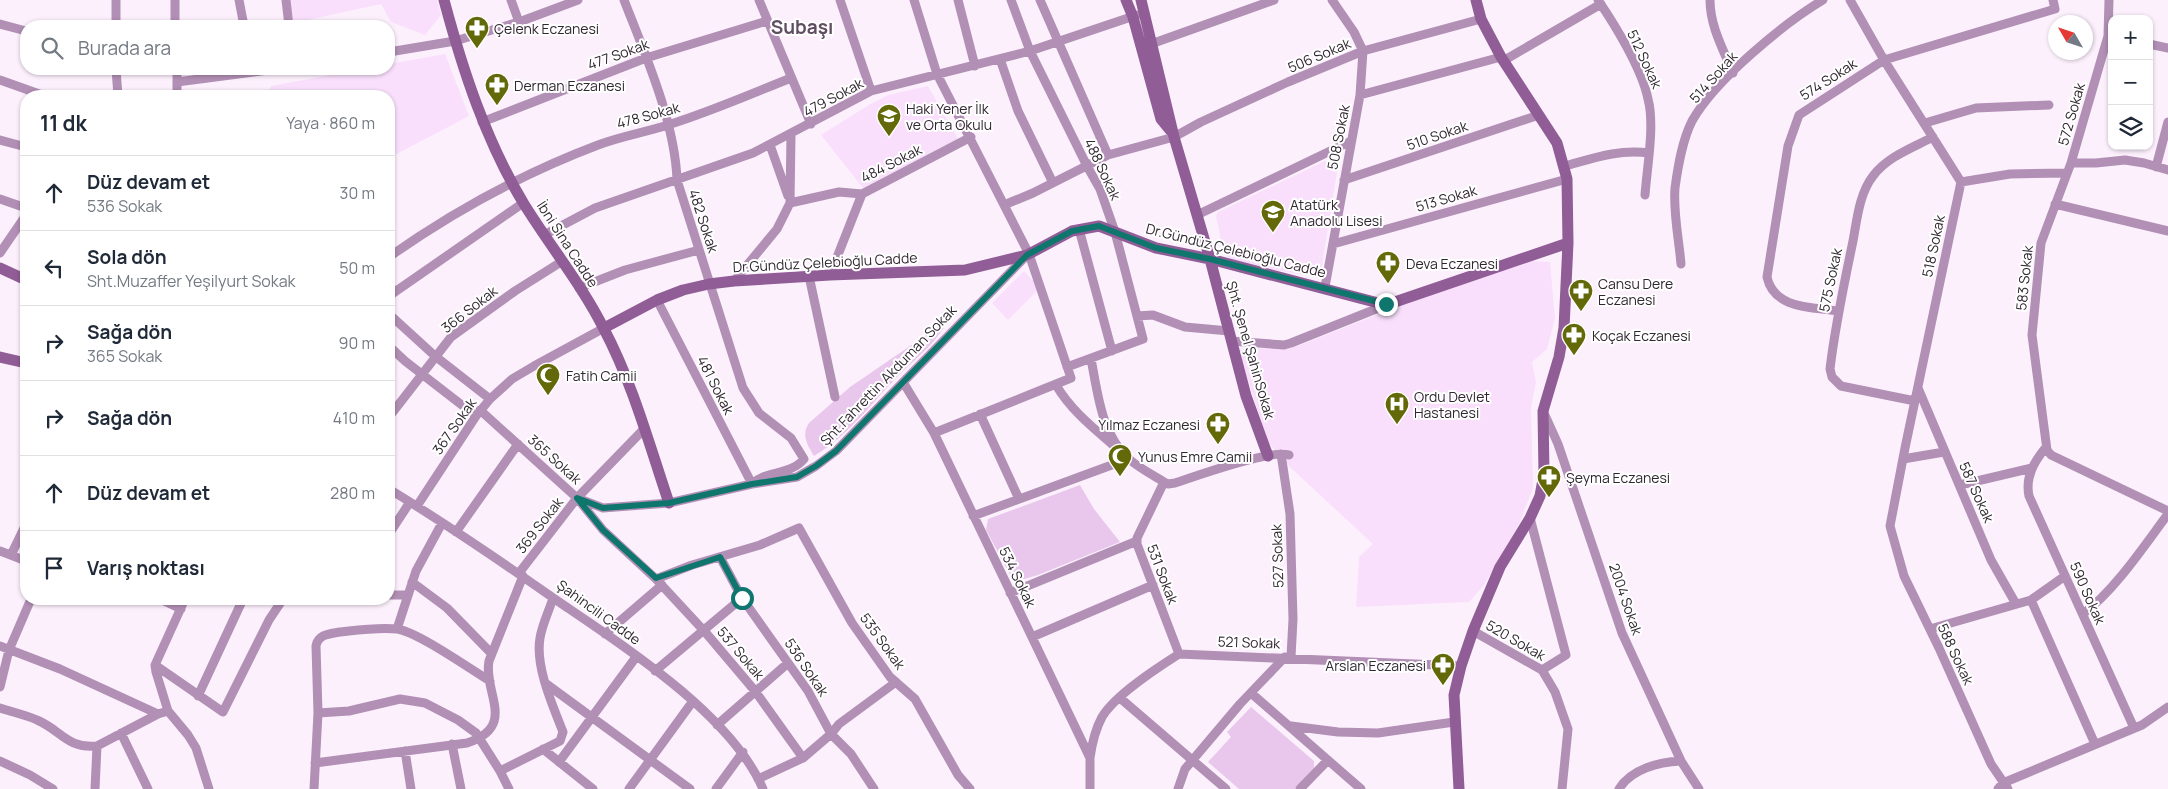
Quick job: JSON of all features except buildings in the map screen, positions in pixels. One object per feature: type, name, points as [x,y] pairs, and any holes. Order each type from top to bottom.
[{"type":"street","points":[[116,0],[116,20]]},
{"type":"street","points":[[174,0],[175,20]]},
{"type":"street","points":[[239,0],[243,20]]},
{"type":"street","points":[[286,0],[288,20]]},
{"type":"street","name":"İbni Sina Cadde","points":[[444,0],[455,41],[482,122],[524,203],[604,328],[625,373],[669,503]]},
{"type":"street","points":[[511,0],[519,22]]},
{"type":"street","points":[[395,51],[455,41],[519,22],[562,3],[578,0]]},
{"type":"street","name":"482 Sokak","points":[[624,0],[668,125],[676,160],[677,180],[743,388],[759,413],[791,438],[804,459],[796,467],[760,478],[752,484]]},
{"type":"street","points":[[759,0],[810,124]]},
{"type":"street","points":[[840,0],[872,91]]},
{"type":"street","points":[[914,0],[937,74],[971,137],[1028,254],[1071,378],[934,434]]},
{"type":"street","points":[[958,0],[974,66]]},
{"type":"street","name":"488 Sokak","points":[[1011,0],[1030,51],[1100,189],[1115,232],[1143,339],[1067,367]]},
{"type":"street","points":[[1040,0],[1108,155]]},
{"type":"street","name":"Şht. Şenel ŞahinSokak","points":[[1126,0],[1133,17],[1162,118],[1174,137]]},
{"type":"street","name":"Şht. Şenel ŞahinSokak","points":[[1141,0],[1174,137],[1210,259],[1246,396],[1268,456]]},
{"type":"street","points":[[1151,44],[1274,0]]},
{"type":"street","points":[[1332,0],[1354,32],[1363,51]]},
{"type":"street","points":[[1459,789],[1454,695],[1461,666],[1473,631],[1500,567],[1536,506],[1544,474],[1543,411],[1559,357],[1564,328],[1568,243],[1567,179],[1565,166],[1557,143],[1502,59],[1482,19],[1476,0]]},
{"type":"street","points":[[1710,0],[1710,13],[1714,29],[1733,73]]},
{"type":"street","name":"514 Sokak","points":[[1681,264],[1675,190],[1685,138],[1692,121],[1704,104],[1762,44],[1823,0]]},
{"type":"street","points":[[1850,0],[1884,60],[1962,182],[2010,174],[2066,173]]},
{"type":"street","name":"572 Sokak","points":[[2109,0],[2109,15]]},
{"type":"street","points":[[1360,94],[1502,59],[1599,2]]},
{"type":"street","name":"512 Sokak","points":[[1599,2],[1631,57],[1647,94],[1650,114],[1645,195]]},
{"type":"street","name":"574 Sokak","points":[[1838,311],[1792,304],[1774,293],[1769,286],[1767,278],[1771,242],[1788,146],[1799,115],[1884,60],[2054,4]]},
{"type":"street","name":"479 Sokak","points":[[544,235],[595,208],[753,153],[791,135],[872,91],[1030,51],[1144,12]]},
{"type":"street","name":"506 Sokak","points":[[1004,205],[1108,155],[1174,137],[1201,122],[1288,82],[1363,51],[1482,19]]},
{"type":"street","name":"477 Sokak","points":[[482,122],[646,58],[767,21]]},
{"type":"street","points":[[0,24],[20,29]]},
{"type":"street","name":"572 Sokak","points":[[2055,204],[2071,163],[2108,43]]},
{"type":"street","points":[[2153,45],[2168,48]]},
{"type":"street","name":"508 Sokak","points":[[1325,288],[1360,94],[1363,51]]},
{"type":"street","points":[[1000,59],[1018,111],[1053,183]]},
{"type":"street","points":[[116,75],[118,90]]},
{"type":"street","points":[[176,75],[177,90]]},
{"type":"street","points":[[177,82],[221,75]]},
{"type":"street","name":"478 Sokak","points":[[395,253],[459,211],[512,182],[622,136],[668,125],[707,112],[791,78]]},
{"type":"street","points":[[0,80],[28,90]]},
{"type":"street","points":[[1925,123],[1976,108],[2049,105]]},
{"type":"street","name":"510 Sokak","points":[[1344,180],[1538,115]]},
{"type":"street","points":[[2156,167],[2168,122]]},
{"type":"street","points":[[734,281],[777,229],[790,203],[791,135]]},
{"type":"street","name":"484 Sokak","points":[[790,203],[839,192],[862,194],[971,137]]},
{"type":"street","name":"575 Sokak","points":[[1915,401],[1841,386],[1835,382],[1830,369],[1838,311],[1860,206],[1868,183],[1873,175],[1890,160],[1933,137]]},
{"type":"street","points":[[0,140],[20,145]]},
{"type":"street","points":[[1197,215],[1351,141]]},
{"type":"street","points":[[770,144],[790,203]]},
{"type":"street","points":[[1565,166],[1608,153],[1635,151],[1649,153]]},
{"type":"street","points":[[2071,163],[2096,164],[2125,160],[2168,170]]},
{"type":"street","name":"513 Sokak","points":[[1333,244],[1567,179]]},
{"type":"street","name":"518 Sokak","points":[[1890,526],[1962,182]]},
{"type":"street","points":[[830,274],[862,194]]},
{"type":"street","points":[[0,199],[20,206]]},
{"type":"street","points":[[395,292],[524,203]]},
{"type":"street","points":[[2055,204],[2168,231]]},
{"type":"street","name":"583 Sokak","points":[[2045,445],[2032,334],[2041,243],[2055,204]]},
{"type":"street","points":[[0,252],[20,224]]},
{"type":"street","name":"Dr.Gündüz Çelebioğlu Cadde","points":[[604,328],[657,300],[683,290],[709,284],[830,274],[965,270],[1028,254],[1072,231],[1099,226],[1156,248],[1210,259],[1386,304]]},
{"type":"street","points":[[1079,229],[1112,351]]},
{"type":"street","points":[[1137,316],[1153,315],[1185,327],[1284,345],[1386,304],[1568,243]]},
{"type":"street","points":[[578,288],[625,270],[699,250]]},
{"type":"street","name":"Şht.Fahrettin Akduman Sokak","points":[[577,498],[603,508],[669,503],[752,484],[788,480],[797,477],[836,451],[1028,254]]},
{"type":"street","name":"366 Sokak","points":[[395,409],[451,338],[515,290],[561,262]]},
{"type":"street","points":[[0,268],[20,277]]},
{"type":"street","points":[[809,276],[835,397]]},
{"type":"street","name":"481 Sokak","points":[[657,300],[752,484]]},
{"type":"street","points":[[395,319],[435,356],[490,399]]},
{"type":"street","name":"367 Sokak","points":[[395,526],[490,399],[512,379],[604,328]]},
{"type":"street","name":"365 Sokak","points":[[395,351],[421,374],[478,413],[518,444],[577,498],[603,530],[656,579]]},
{"type":"street","points":[[0,357],[20,362]]},
{"type":"street","points":[[1091,359],[1102,412],[1110,436],[1128,459]]},
{"type":"street","name":"534 Sokak","points":[[903,382],[934,434],[1090,758],[1090,789]]},
{"type":"street","points":[[1056,384],[1068,404],[1084,421],[1128,459],[1168,484],[1268,456]]},
{"type":"street","name":"587 Sokak","points":[[1918,388],[1991,560],[2016,604]]},
{"type":"street","name":"2004 Sokak","points":[[1543,411],[1558,444],[1622,633],[1681,760],[1699,789]]},
{"type":"street","points":[[980,414],[1018,499]]},
{"type":"street","name":"369 Sokak","points":[[477,738],[485,734],[494,722],[495,701],[488,667],[491,653],[521,575],[577,498],[644,429]]},
{"type":"street","points":[[456,532],[518,444]]},
{"type":"street","points":[[1960,485],[2032,468],[2045,445]]},
{"type":"street","points":[[2045,445],[2051,456],[2168,512],[2128,567],[2083,614]]},
{"type":"street","points":[[1903,458],[1944,452]]},
{"type":"street","name":"527 Sokak","points":[[1268,456],[1286,453],[1293,620],[1288,657]]},
{"type":"street","points":[[973,516],[1128,459]]},
{"type":"street","name":"590 Sokak","points":[[2032,468],[2027,480],[2029,496],[2134,728]]},
{"type":"street","name":"531 Sokak","points":[[1164,482],[1137,541],[1138,548],[1179,654]]},
{"type":"street","name":"Şahincili Cadde","points":[[395,493],[521,575],[605,634],[693,701],[742,752],[763,789]]},
{"type":"street","points":[[1530,518],[1566,655],[1542,670]]},
{"type":"street","points":[[397,629],[412,582],[423,557],[442,523]]},
{"type":"street","name":"588 Sokak","points":[[1890,526],[1904,576],[2003,787]]},
{"type":"street","name":"535 Sokak","points":[[720,557],[760,545],[799,528],[852,623],[896,682],[915,699],[958,775],[970,789]]},
{"type":"street","points":[[11,555],[20,536]]},
{"type":"street","points":[[1010,593],[1137,541]]},
{"type":"street","points":[[0,551],[20,559]]},
{"type":"street","points":[[605,634],[656,579],[720,557]]},
{"type":"street","name":"536 Sokak","points":[[720,557],[742,598],[808,691],[831,734],[851,754],[874,789]]},
{"type":"street","points":[[1930,629],[2031,600],[2065,576]]},
{"type":"street","name":"537 Sokak","points":[[656,579],[703,629],[756,691],[802,758]]},
{"type":"street","points":[[412,582],[454,614],[491,653]]},
{"type":"street","points":[[1032,636],[1153,585]]},
{"type":"street","points":[[395,595],[407,595]]},
{"type":"street","points":[[500,770],[560,741],[563,732],[545,683],[540,657],[540,638],[553,598]]},
{"type":"street","points":[[655,671],[742,598]]},
{"type":"street","points":[[2031,600],[2096,744]]},
{"type":"street","points":[[0,688],[4,648],[28,605]]},
{"type":"street","points":[[173,605],[181,609]]},
{"type":"street","points":[[183,605],[156,665],[157,677],[168,712],[188,735],[196,748],[209,789]]},
{"type":"street","points":[[198,696],[240,605]]},
{"type":"street","points":[[156,665],[223,712],[278,605]]},
{"type":"street","points":[[314,789],[318,714],[316,646],[317,640],[322,636],[361,629],[397,629],[427,643],[490,681]]},
{"type":"street","name":"520 Sokak","points":[[1473,631],[1542,670],[1555,692],[1568,729],[1562,789]]},
{"type":"street","points":[[4,648],[60,669],[158,714]]},
{"type":"street","points":[[1090,758],[1098,726],[1103,715],[1120,698],[1179,654]]},
{"type":"street","name":"521 Sokak","points":[[1179,654],[1288,657],[1461,666]]},
{"type":"street","points":[[559,762],[636,657]]},
{"type":"street","points":[[1178,789],[1185,769],[1251,693],[1288,657]]},
{"type":"street","points":[[717,725],[788,662]]},
{"type":"street","points":[[758,779],[802,758],[831,734],[839,724],[896,682]]},
{"type":"street","points":[[545,683],[690,789]]},
{"type":"street","points":[[1251,693],[1361,789]]},
{"type":"street","points":[[1120,698],[1226,789]]},
{"type":"street","points":[[318,714],[349,711],[400,699],[425,703],[472,729],[500,770],[509,789]]},
{"type":"street","points":[[629,789],[693,701]]},
{"type":"street","points":[[2003,787],[2134,728],[2168,707]]},
{"type":"street","points":[[0,708],[38,721],[70,742],[82,747],[97,746],[158,714],[168,712]]},
{"type":"street","points":[[1291,726],[1338,732],[1378,733],[1454,722]]},
{"type":"street","points":[[121,733],[148,789]]},
{"type":"street","points":[[315,763],[467,743],[477,738]]},
{"type":"street","points":[[452,744],[461,789]]},
{"type":"street","points":[[95,789],[97,746]]},
{"type":"street","points":[[543,749],[593,789]]},
{"type":"street","points":[[405,751],[410,789]]},
{"type":"street","points":[[716,789],[742,752]]},
{"type":"street","points":[[1300,789],[1328,760]]},
{"type":"street","points":[[1619,789],[1624,782],[1644,769],[1668,761],[1681,760]]},
{"type":"street","points":[[0,761],[30,775],[53,789]]},
{"type":"shaded area","points":[[289,0],[437,0],[441,15],[425,35],[395,24],[395,20],[390,20],[381,4],[308,20],[293,20]]},
{"type":"shaded area","points":[[445,54],[469,116],[395,155],[395,90],[269,90],[271,86],[331,75],[395,75],[395,63]]},
{"type":"shaded area","name":"Haki Yener İlk ve Orta Okulu","points":[[928,86],[958,139],[863,188],[821,135],[888,95]]},
{"type":"shaded area","name":"Atatürk Anadolu Lisesi","points":[[1325,161],[1338,166],[1320,278],[1255,266],[1227,257],[1223,250],[1216,216],[1218,212]]},
{"type":"shaded area","name":"Ordu Devlet Hastanesi","points":[[1528,261],[1550,262],[1555,318],[1547,349],[1532,362],[1536,382],[1531,407],[1533,488],[1519,524],[1484,585],[1469,602],[1356,607],[1359,557],[1373,544],[1292,469],[1268,442],[1238,350],[1298,346],[1427,295]]},
{"type":"shaded area","points":[[1024,271],[1040,288],[1008,320],[992,303]]},
{"type":"shaded area","points":[[948,320],[932,343],[897,377],[858,420],[838,439],[814,456],[805,436],[809,423],[850,387]]},
{"type":"shaded area","points":[[1080,485],[1094,509],[1120,542],[1038,575],[1014,582],[986,530],[988,519]]},
{"type":"shaded area","points":[[1251,707],[1314,761],[1314,770],[1295,789],[1239,789],[1208,762],[1231,737],[1227,732]]},
{"type":"place","name":"Çelenk Eczanesi","points":[[477,49]]},
{"type":"place","name":"Derman Eczanesi","points":[[497,106]]},
{"type":"place","name":"Haki Yener İlk ve Orta Okulu","points":[[889,137]]},
{"type":"place","name":"Atatürk Anadolu Lisesi","points":[[1273,233]]},
{"type":"place","name":"Deva Eczanesi","points":[[1388,284]]},
{"type":"place","name":"Cansu Dere Eczanesi","points":[[1581,312]]},
{"type":"place","name":"Koçak Eczanesi","points":[[1574,356]]},
{"type":"place","name":"Fatih Camii","points":[[548,396]]},
{"type":"place","name":"Ordu Devlet Hastanesi","points":[[1397,425]]},
{"type":"place","name":"Yılmaz Eczanesi","points":[[1218,445]]},
{"type":"place","name":"Yunus Emre Camii","points":[[1120,477]]},
{"type":"place","name":"Şeyma Eczanesi","points":[[1549,498]]},
{"type":"place","name":"Arslan Eczanesi","points":[[1443,686]]},
{"type":"district","name":"Subaşı","points":[[802,27]]},
{"type":"route","points":[[742,598],[720,557],[656,578],[603,530],[577,498],[591,505],[612,509],[669,503],[752,484],[788,480],[797,477],[836,451],[995,285],[1027,255],[1072,231],[1099,226],[1156,248],[1210,259],[1386,304]]}]
